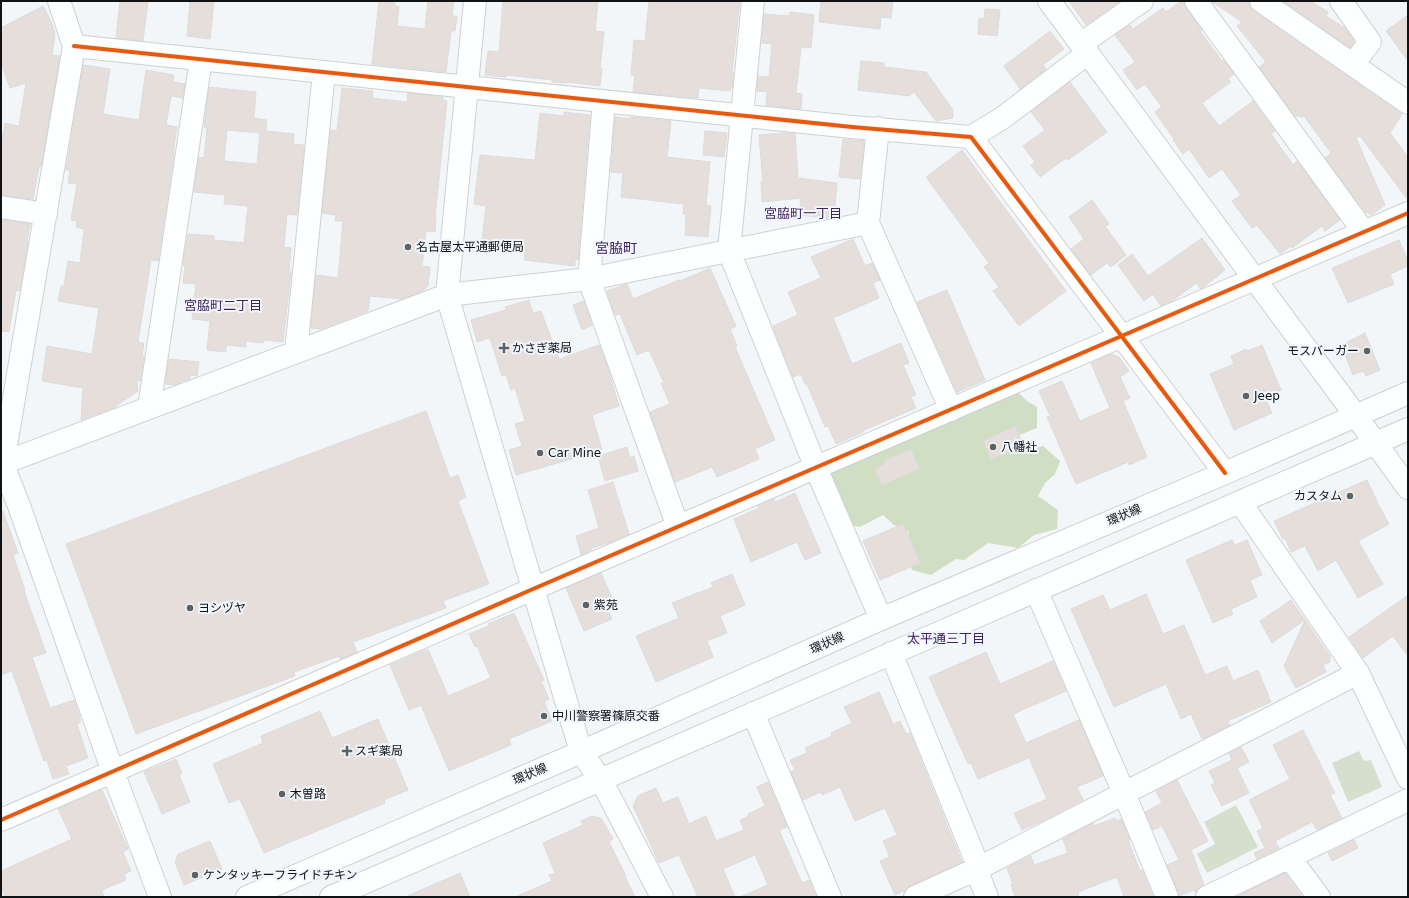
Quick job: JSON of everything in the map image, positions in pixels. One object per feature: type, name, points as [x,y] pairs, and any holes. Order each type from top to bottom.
[{"type":"street","points":[[60,1],[74,46],[2,462],[113,772],[160,897]]},
{"type":"street","points":[[475,1],[447,295],[581,752],[601,780],[662,897]]},
{"type":"street","points":[[752,1],[728,251],[816,468],[881,619]]},
{"type":"street","points":[[1049,1],[1408,488]]},
{"type":"street","points":[[74,46],[852,127],[971,137],[1001,119],[1142,1]]},
{"type":"street","points":[[1196,1],[1364,232]]},
{"type":"street","points":[[1261,1],[1408,103]]},
{"type":"street","points":[[1341,1],[1370,42],[1353,64]]},
{"type":"street","points":[[149,408],[201,59]]},
{"type":"street","points":[[296,352],[324,72]]},
{"type":"street","points":[[604,101],[589,278],[678,527]]},
{"type":"street","points":[[878,128],[868,223],[951,410]]},
{"type":"street","points":[[971,137],[1225,473]]},
{"type":"street","points":[[1,207],[46,214]]},
{"type":"street","points":[[1,820],[533,589],[1408,213]]},
{"type":"street","points":[[2,462],[447,295],[589,278],[868,223]]},
{"type":"street","name":"環状線","points":[[247,897],[581,752],[881,619],[1225,473],[1408,393]]},
{"type":"street","points":[[331,897],[1408,428]]},
{"type":"street","points":[[1240,502],[1358,673],[1408,778]]},
{"type":"street","points":[[1036,590],[1167,897]]},
{"type":"street","points":[[892,653],[978,868],[987,897]]},
{"type":"street","points":[[915,897],[978,868],[1358,673]]},
{"type":"street","points":[[753,713],[830,897]]},
{"type":"street","points":[[1207,897],[1408,800]]},
{"type":"street","points":[[1289,857],[1319,897]]},
{"type":"green space","points":[[1008,383],[1027,401],[1037,407],[1037,428],[1019,435],[1027,450],[1043,446],[1060,461],[1055,474],[1045,483],[1038,496],[1058,510],[1057,529],[1034,535],[1018,548],[988,543],[964,560],[956,559],[931,575],[912,570],[905,548],[909,532],[894,525],[883,515],[860,527],[847,524],[830,475],[834,465]]},
{"type":"green space","points":[[1359,751],[1364,761],[1371,760],[1382,787],[1348,802],[1332,763]]},
{"type":"green space","points":[[1236,805],[1258,847],[1207,873],[1197,854],[1215,844],[1204,822]]},
{"type":"building","points":[[120,1],[148,1],[143,41],[116,38]]},
{"type":"building","points":[[190,1],[214,1],[210,39],[187,36]]},
{"type":"building","points":[[379,1],[395,1],[395,6],[399,6],[397,26],[425,29],[428,1],[454,1],[452,16],[457,16],[455,31],[451,31],[446,72],[372,64]]},
{"type":"building","points":[[503,1],[598,1],[595,31],[604,32],[600,68],[602,68],[600,86],[567,82],[552,82],[552,80],[506,75],[506,77],[485,75],[488,51],[499,52]]},
{"type":"building","points":[[649,1],[740,1],[732,73],[734,73],[732,88],[730,91],[699,88],[698,98],[633,92],[635,75],[631,75],[634,40],[645,41]]},
{"type":"building","points":[[821,1],[893,1],[891,18],[881,17],[880,29],[819,22]]},
{"type":"building","points":[[1069,1],[1120,1],[1086,25]]},
{"type":"building","points":[[1181,1],[1184,1],[1186,8],[1202,30],[1200,31],[1222,61],[1224,60],[1234,74],[1228,78],[1231,82],[1202,103],[1219,126],[1253,101],[1275,131],[1271,134],[1293,165],[1297,161],[1340,220],[1325,231],[1322,226],[1292,248],[1291,246],[1280,254],[1257,225],[1252,228],[1232,201],[1241,195],[1222,169],[1209,178],[1189,149],[1183,154],[1155,112],[1162,107],[1145,84],[1137,90],[1123,70],[1135,62],[1115,35],[1130,25],[1133,29],[1163,8],[1166,12]]},
{"type":"building","points":[[1211,1],[1249,1],[1250,7],[1254,11],[1402,114],[1390,133],[1408,157],[1408,200],[1360,136],[1356,138],[1385,205],[1371,215],[1367,212],[1366,213],[1325,158],[1331,153],[1304,116],[1301,118],[1299,115],[1296,117],[1259,67],[1266,62],[1237,26],[1242,22]]},
{"type":"building","points":[[1283,1],[1310,1],[1328,12],[1326,16],[1345,28],[1354,42],[1350,48]]},
{"type":"building","points":[[43,6],[51,21],[55,34],[52,55],[60,56],[41,166],[39,166],[33,199],[1,195],[1,146],[5,123],[19,126],[26,83],[10,88],[1,63],[1,28]]},
{"type":"building","points":[[985,9],[1000,10],[997,36],[978,34],[979,18],[984,19]]},
{"type":"building","points":[[790,12],[814,15],[811,48],[801,47],[796,93],[802,94],[801,109],[766,105],[767,92],[757,91],[758,76],[769,77],[772,44],[762,43],[764,14],[789,16]]},
{"type":"building","points":[[1408,15],[1408,61],[1386,31]]},
{"type":"building","points":[[1050,31],[1064,49],[1043,65],[1046,69],[1020,89],[1004,66]]},
{"type":"building","points":[[861,61],[884,63],[884,67],[926,72],[953,110],[953,118],[936,121],[914,92],[909,96],[858,90]]},
{"type":"building","points":[[83,65],[110,69],[103,114],[139,120],[146,70],[174,75],[173,82],[185,84],[183,98],[171,96],[166,125],[177,127],[158,261],[151,260],[138,342],[144,343],[142,356],[144,356],[140,381],[137,380],[138,391],[113,408],[81,420],[83,388],[42,381],[47,346],[92,354],[99,308],[58,301],[61,286],[64,286],[68,261],[80,263],[84,229],[76,227],[77,221],[71,220],[77,184],[68,183],[70,170],[66,170]]},
{"type":"building","points":[[1070,82],[1107,132],[1068,160],[1066,158],[1040,177],[1031,165],[1035,162],[1023,146],[1045,130],[1031,112]]},
{"type":"building","points":[[209,87],[256,92],[254,118],[267,120],[266,131],[294,134],[293,144],[304,145],[297,215],[287,214],[284,247],[291,248],[289,272],[291,272],[283,342],[264,340],[263,343],[246,341],[246,347],[226,345],[226,352],[207,350],[210,321],[192,319],[196,284],[183,283],[185,265],[183,265],[188,234],[214,236],[214,240],[244,243],[248,206],[224,204],[225,195],[194,192],[199,157],[204,158],[207,128],[204,127]],"holes":[[[227,130],[260,133],[257,164],[224,161]]]},
{"type":"building","points":[[342,88],[373,91],[372,98],[407,102],[408,93],[443,97],[443,100],[447,101],[435,217],[435,232],[426,231],[422,266],[430,267],[428,286],[421,292],[401,299],[370,296],[368,311],[321,329],[311,328],[316,275],[338,278],[343,221],[335,221],[336,215],[322,213],[331,130],[337,131]]},
{"type":"building","points":[[564,112],[590,115],[578,260],[575,259],[575,266],[524,260],[526,246],[482,241],[486,206],[474,204],[480,155],[535,160],[540,113],[564,116]]},
{"type":"building","points":[[615,117],[671,121],[667,157],[710,162],[706,205],[711,206],[708,237],[685,235],[686,214],[683,214],[684,204],[621,197],[623,173],[611,172]]},
{"type":"building","points":[[705,131],[727,133],[724,157],[703,155]]},
{"type":"building","points":[[785,133],[795,134],[798,178],[837,183],[834,217],[829,218],[799,215],[801,198],[762,202],[761,182],[763,182],[759,135]]},
{"type":"building","points":[[843,139],[864,141],[860,179],[839,177]]},
{"type":"building","points":[[962,150],[1066,291],[1019,326],[993,291],[999,287],[984,267],[989,263],[926,177]]},
{"type":"building","points":[[1092,200],[1109,224],[1105,226],[1126,255],[1111,267],[1107,263],[1091,275],[1071,249],[1084,239],[1069,217]]},
{"type":"building","points":[[1,220],[30,224],[20,291],[16,290],[9,332],[1,331]]},
{"type":"building","points":[[1202,238],[1225,270],[1201,289],[1196,283],[1172,301],[1161,306],[1153,294],[1144,301],[1118,265],[1132,254],[1148,276]]},
{"type":"building","points":[[853,239],[865,266],[872,263],[880,280],[873,283],[879,298],[833,318],[852,364],[901,343],[909,363],[903,365],[916,395],[911,397],[916,408],[836,444],[828,426],[825,427],[807,384],[805,384],[801,374],[793,377],[773,326],[798,315],[788,292],[821,278],[811,257]]},
{"type":"building","points":[[1399,240],[1408,261],[1408,266],[1390,274],[1394,284],[1348,303],[1332,268]]},
{"type":"building","points":[[710,268],[736,326],[730,329],[737,346],[735,347],[775,440],[755,449],[759,459],[717,477],[712,467],[675,482],[650,412],[670,404],[661,383],[664,383],[649,350],[637,355],[620,314],[615,315],[607,291],[627,284],[633,299]]},
{"type":"building","points":[[947,290],[985,380],[957,392],[917,302]]},
{"type":"building","points":[[529,300],[533,313],[541,311],[559,359],[599,345],[619,406],[592,415],[602,450],[516,475],[509,450],[522,446],[515,424],[525,421],[515,388],[511,390],[506,375],[502,376],[490,338],[477,342],[471,320],[506,310],[505,307]]},
{"type":"building","points":[[584,301],[592,325],[582,330],[573,305]]},
{"type":"building","points":[[1365,333],[1380,370],[1366,376],[1363,371],[1353,375],[1341,345]]},
{"type":"building","points":[[1262,345],[1281,390],[1265,397],[1272,413],[1234,430],[1210,374],[1234,364],[1231,356],[1246,349],[1247,351]]},
{"type":"building","points":[[1111,354],[1119,357],[1129,371],[1120,377],[1130,398],[1123,401],[1147,457],[1129,465],[1128,462],[1076,484],[1047,417],[1050,416],[1039,391],[1062,381],[1080,421],[1110,408],[1091,363]]},
{"type":"building","points":[[169,359],[199,362],[197,376],[190,375],[190,379],[181,381],[181,383],[175,385],[165,384]]},
{"type":"building","points":[[426,411],[450,478],[458,475],[466,497],[458,501],[489,584],[443,601],[446,608],[353,642],[357,652],[340,659],[339,656],[294,672],[295,676],[136,734],[66,544]]},
{"type":"building","points":[[1015,426],[1024,447],[991,459],[983,441]]},
{"type":"building","points":[[627,447],[630,458],[634,456],[638,471],[605,481],[598,456]]},
{"type":"building","points":[[911,449],[919,469],[882,485],[875,469],[886,463],[885,460]]},
{"type":"building","points":[[1367,480],[1389,524],[1358,541],[1383,584],[1358,598],[1336,560],[1318,571],[1305,546],[1291,552],[1285,538],[1283,539],[1274,521]]},
{"type":"building","points":[[613,482],[629,534],[591,548],[591,550],[581,555],[576,536],[599,528],[588,490]]},
{"type":"building","points":[[795,493],[821,553],[805,560],[797,542],[751,562],[734,519],[759,508],[758,506],[774,499],[775,502]]},
{"type":"building","points":[[1,511],[3,511],[18,553],[13,555],[46,653],[32,657],[50,708],[74,700],[81,722],[77,724],[88,758],[66,766],[69,774],[53,779],[47,760],[44,761],[12,671],[1,675]]},
{"type":"building","points":[[903,524],[920,563],[880,580],[863,541]]},
{"type":"building","points":[[1232,540],[1235,545],[1247,540],[1262,575],[1250,580],[1257,597],[1231,609],[1233,614],[1213,623],[1186,560]]},
{"type":"building","points":[[601,573],[613,600],[605,603],[612,619],[584,631],[566,588]]},
{"type":"building","points":[[732,574],[745,605],[720,616],[727,633],[707,641],[713,657],[656,682],[636,636],[679,618],[672,603],[713,587],[711,583]]},
{"type":"building","points":[[1146,594],[1163,634],[1184,625],[1205,675],[1227,666],[1233,681],[1258,670],[1271,702],[1228,721],[1230,725],[1202,739],[1191,714],[1181,719],[1166,684],[1114,707],[1071,609],[1103,595],[1110,610]]},
{"type":"building","points":[[1408,595],[1408,656],[1393,636],[1363,658],[1349,637]]},
{"type":"building","points":[[1291,600],[1305,620],[1272,643],[1260,621]]},
{"type":"building","points":[[514,613],[544,680],[541,681],[549,699],[544,701],[552,721],[509,739],[511,745],[449,771],[421,705],[409,710],[390,665],[428,649],[448,696],[491,678],[477,646],[475,647],[469,634],[489,626],[488,624]]},
{"type":"building","points":[[1305,620],[1330,656],[1330,662],[1323,665],[1326,672],[1296,688],[1284,666]]},
{"type":"building","points":[[986,652],[1000,684],[1053,661],[1066,691],[1013,714],[1026,743],[1079,720],[1103,776],[1077,787],[1083,800],[1022,830],[1014,813],[1047,799],[1029,758],[978,779],[971,763],[968,764],[929,677]]},
{"type":"building","points":[[879,692],[893,724],[900,721],[906,734],[910,733],[962,862],[910,886],[904,891],[895,895],[880,861],[890,857],[883,841],[897,835],[885,808],[855,821],[840,787],[822,795],[821,792],[803,800],[791,772],[795,770],[790,760],[807,753],[805,748],[832,736],[831,733],[852,723],[844,707]]},
{"type":"building","points":[[320,711],[332,738],[378,719],[408,790],[384,800],[385,803],[264,853],[240,799],[229,803],[213,764],[263,743],[261,736]]},
{"type":"building","points":[[1303,730],[1335,793],[1330,795],[1342,818],[1317,830],[1312,822],[1275,841],[1279,848],[1257,859],[1254,853],[1265,848],[1257,831],[1263,828],[1249,800],[1290,779],[1273,745]]},
{"type":"building","points":[[1241,747],[1249,762],[1237,768],[1249,793],[1222,806],[1211,785],[1215,783],[1209,771],[1232,760],[1229,754]]},
{"type":"building","points":[[176,759],[182,773],[179,775],[190,802],[162,814],[144,772]]},
{"type":"building","points":[[1177,780],[1208,841],[1191,850],[1204,885],[1197,890],[1196,893],[1194,890],[1179,896],[1167,865],[1179,860],[1162,826],[1153,830],[1145,812],[1162,803],[1156,791]]},
{"type":"building","points":[[768,782],[787,827],[779,830],[802,883],[809,880],[816,897],[740,897],[768,885],[755,855],[723,869],[735,897],[698,897],[679,855],[659,863],[633,806],[638,796],[656,788],[663,803],[678,797],[689,824],[706,816],[716,841],[744,830],[740,820],[749,816],[748,814],[765,806],[757,787]]},
{"type":"building","points":[[102,790],[128,849],[123,852],[131,871],[124,874],[126,880],[102,890],[104,897],[5,897],[1,887],[1,871],[72,839],[58,809]]},
{"type":"building","points":[[592,816],[601,818],[613,839],[609,842],[635,897],[515,897],[552,881],[549,875],[555,873],[543,843],[583,825],[581,821]]},
{"type":"building","points":[[1115,818],[1116,821],[1121,819],[1130,840],[1128,840],[1140,871],[1142,870],[1153,897],[1124,897],[1117,877],[1078,892],[1079,897],[1015,897],[1011,885],[1013,884],[1007,868],[1031,856],[1034,865],[1068,853],[1063,839],[1093,823],[1094,826]]},
{"type":"building","points":[[1354,840],[1358,848],[1332,861],[1328,853]]},
{"type":"building","points":[[210,841],[222,869],[184,885],[175,862],[178,854]]},
{"type":"building","points":[[460,873],[470,897],[405,897]]},
{"type":"building","points":[[1285,873],[1303,897],[1236,897]]},
{"type":"cycle path","points":[[74,46],[852,127],[971,137],[1225,473]]},
{"type":"cycle path","points":[[1,820],[533,589],[1408,213]]},
{"type":"place","name":"名古屋太平通郵便局","points":[[408,247]]},
{"type":"place","name":"かさぎ薬局","points":[[504,348]]},
{"type":"place","name":"モスバーガー","points":[[1367,351]]},
{"type":"place","name":"Jeep","points":[[1246,396]]},
{"type":"place","name":"八幡社","points":[[993,447]]},
{"type":"place","name":"Car Mine","points":[[540,453]]},
{"type":"place","name":"カスタム","points":[[1350,496]]},
{"type":"place","name":"紫苑","points":[[586,605]]},
{"type":"place","name":"ヨシヅヤ","points":[[190,608]]},
{"type":"place","name":"中川警察署篠原交番","points":[[544,716]]},
{"type":"place","name":"スギ薬局","points":[[347,751]]},
{"type":"place","name":"木曽路","points":[[282,794]]},
{"type":"place","name":"ケンタッキーフライドチキン","points":[[195,875]]},
{"type":"district","name":"宮脇町一丁目","points":[[803,213]]},
{"type":"district","name":"宮脇町","points":[[616,248]]},
{"type":"district","name":"宮脇町二丁目","points":[[223,305]]},
{"type":"district","name":"太平通三丁目","points":[[946,638]]}]
